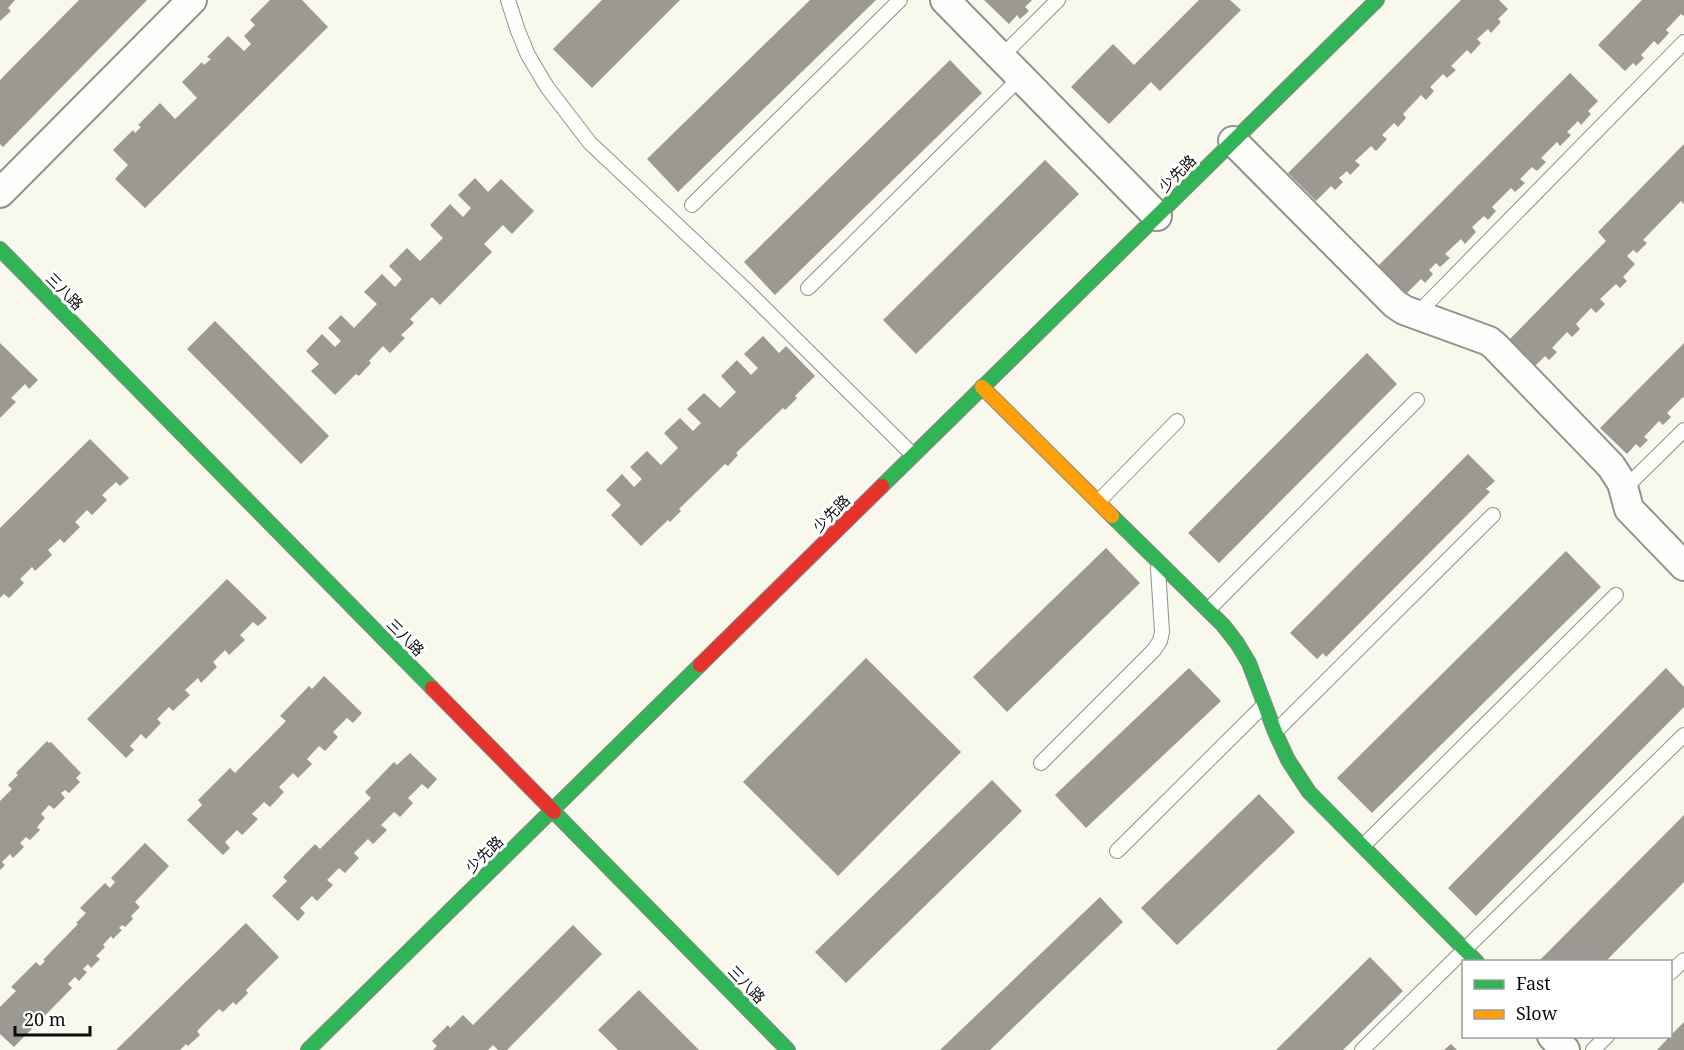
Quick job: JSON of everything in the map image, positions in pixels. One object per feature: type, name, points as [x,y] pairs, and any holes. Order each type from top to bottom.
[{"type":"main road","name":"少先路","points":[[308,1050],[1377,0]]},
{"type":"main road","name":"三八路","points":[[0,249],[788,1050]]},
{"type":"main road","points":[[982,387],[1223,625],[1249,663],[1288,760],[1309,792],[1475,960]]},
{"type":"street","points":[[0,193],[192,0]]},
{"type":"street","points":[[945,0],[1157,216]]},
{"type":"street","points":[[1233,141],[1386,297],[1404,310],[1489,341],[1611,466],[1619,476],[1629,509],[1684,566]]},
{"type":"street","points":[[1554,1038],[1565,1050]]},
{"type":"lane","points":[[508,0],[528,55],[548,87],[590,143],[743,287],[913,455]]},
{"type":"lane","points":[[692,206],[900,0]]},
{"type":"lane","points":[[808,288],[1011,67],[1058,0]]},
{"type":"lane","points":[[1416,315],[1684,42]]},
{"type":"lane","points":[[1208,610],[1417,400]]},
{"type":"lane","points":[[1098,502],[1177,421]]},
{"type":"lane","points":[[1624,489],[1684,430]]},
{"type":"lane","points":[[1275,732],[1493,515]]},
{"type":"lane","points":[[1041,763],[1154,650],[1160,641],[1162,632],[1157,560]]},
{"type":"lane","points":[[1363,846],[1616,595]]},
{"type":"lane","points":[[1117,851],[1265,704]]},
{"type":"lane","points":[[1362,1050],[1684,735]]},
{"type":"lane","points":[[1672,972],[1684,960]]},
{"type":"lane","points":[[1593,1050],[1605,1038]]},
{"type":"building","points":[[0,0],[15,0],[8,8],[11,11],[0,21]]},
{"type":"building","points":[[79,0],[147,0],[3,147],[0,144],[0,80]]},
{"type":"building","points":[[270,0],[302,0],[328,27],[145,208],[115,179],[128,165],[113,150],[133,130],[135,133],[141,127],[138,125],[160,103],[175,119],[197,98],[182,82],[202,62],[204,65],[211,59],[207,57],[228,36],[244,51],[251,44],[244,36],[255,25],[250,20]]},
{"type":"building","points":[[602,0],[680,0],[592,88],[553,49]]},
{"type":"building","points":[[810,0],[876,0],[678,192],[647,159]]},
{"type":"building","points":[[984,0],[1032,0],[1025,7],[1029,11],[1020,19],[1017,15],[1009,24]]},
{"type":"building","points":[[1199,0],[1230,0],[1241,10],[1160,91],[1151,82],[1109,124],[1071,87],[1113,44],[1134,65]]},
{"type":"building","points":[[1461,0],[1499,0],[1508,9],[1498,19],[1501,22],[1491,33],[1488,29],[1477,39],[1481,43],[1471,54],[1467,50],[1451,66],[1456,70],[1447,78],[1443,74],[1430,87],[1434,91],[1426,100],[1421,95],[1403,114],[1406,118],[1398,127],[1394,123],[1382,135],[1387,139],[1376,151],[1371,146],[1355,161],[1360,165],[1350,175],[1347,171],[1339,178],[1343,182],[1335,190],[1331,186],[1316,201],[1288,173]]},
{"type":"building","points":[[1642,0],[1684,0],[1684,16],[1681,14],[1666,30],[1669,33],[1658,45],[1654,41],[1641,55],[1644,58],[1636,66],[1633,63],[1625,71],[1598,45]]},
{"type":"building","points":[[950,60],[982,93],[775,295],[744,262]]},
{"type":"building","points":[[1570,73],[1598,101],[1588,111],[1591,114],[1581,125],[1578,121],[1567,132],[1571,135],[1560,146],[1557,142],[1541,158],[1546,162],[1537,171],[1532,167],[1520,179],[1525,183],[1515,192],[1511,188],[1492,207],[1496,211],[1488,220],[1484,216],[1472,227],[1476,232],[1465,244],[1461,239],[1445,254],[1450,258],[1440,267],[1436,263],[1429,270],[1433,274],[1425,283],[1421,279],[1406,294],[1378,266]]},
{"type":"building","points":[[1684,144],[1684,204],[1681,201],[1643,240],[1647,243],[1637,253],[1633,250],[1627,256],[1635,264],[1623,277],[1627,281],[1620,288],[1616,284],[1600,299],[1605,304],[1596,313],[1591,308],[1576,324],[1580,329],[1572,337],[1567,332],[1552,348],[1557,352],[1549,360],[1545,356],[1535,366],[1509,340],[1606,241],[1598,232]]},
{"type":"building","points":[[1045,160],[1079,194],[916,354],[883,320]]},
{"type":"building","points":[[475,178],[488,192],[501,179],[534,211],[512,234],[503,225],[484,244],[492,252],[440,305],[432,297],[410,319],[414,323],[401,335],[405,338],[390,353],[383,346],[359,376],[356,374],[335,395],[311,371],[319,364],[306,351],[322,334],[335,347],[341,341],[328,328],[341,315],[354,328],[377,304],[364,292],[382,274],[395,287],[402,279],[389,266],[407,248],[420,261],[443,238],[430,225],[450,204],[463,217],[471,208],[458,195]]},
{"type":"building","points":[[215,321],[329,436],[301,464],[187,349]]},
{"type":"building","points":[[763,336],[779,353],[786,346],[815,376],[785,410],[783,408],[736,453],[738,455],[728,466],[725,464],[679,509],[681,511],[670,522],[668,520],[641,546],[611,515],[621,505],[606,490],[622,474],[634,487],[642,479],[630,467],[647,451],[661,465],[678,448],[664,433],[680,418],[693,431],[701,423],[687,409],[704,393],[720,408],[736,392],[721,376],[737,360],[751,375],[758,368],[744,354]]},
{"type":"building","points":[[0,343],[38,380],[29,389],[25,384],[11,398],[16,402],[0,418]]},
{"type":"building","points":[[1684,343],[1684,398],[1667,413],[1671,417],[1663,425],[1659,421],[1644,437],[1648,440],[1640,448],[1636,444],[1627,454],[1600,428]]},
{"type":"building","points":[[1367,353],[1397,384],[1219,563],[1188,533]]},
{"type":"building","points":[[90,439],[129,478],[120,486],[116,482],[102,495],[107,500],[92,515],[87,510],[75,522],[80,527],[64,543],[60,539],[48,550],[52,555],[35,571],[32,567],[20,579],[24,583],[9,598],[4,594],[0,598],[0,528]]},
{"type":"building","points":[[1468,454],[1495,481],[1486,489],[1490,492],[1326,657],[1323,653],[1317,659],[1290,633]]},
{"type":"building","points":[[1106,548],[1140,583],[1007,712],[973,677]]},
{"type":"building","points":[[1566,551],[1601,587],[1372,813],[1337,778]]},
{"type":"building","points":[[227,579],[267,618],[258,626],[253,622],[240,635],[245,640],[229,655],[225,650],[213,662],[217,667],[201,683],[198,678],[185,690],[190,695],[173,711],[169,707],[157,719],[161,723],[146,739],[141,734],[130,746],[134,750],[126,758],[87,719]]},
{"type":"building","points":[[866,658],[961,752],[838,876],[743,782]]},
{"type":"building","points":[[1189,668],[1221,701],[1086,828],[1055,795]]},
{"type":"building","points":[[1666,668],[1684,687],[1684,707],[1476,916],[1448,888]]},
{"type":"building","points":[[324,676],[362,713],[353,723],[347,718],[333,732],[338,737],[325,751],[319,746],[307,759],[312,764],[298,778],[293,773],[279,787],[284,792],[270,807],[264,802],[252,814],[258,819],[242,835],[237,830],[225,842],[230,848],[223,855],[187,820],[202,805],[198,800],[230,768],[235,773],[286,721],[280,716],[309,686],[312,689]]},
{"type":"building","points":[[47,741],[51,742],[81,773],[76,778],[80,782],[69,793],[65,790],[61,793],[65,798],[54,809],[49,805],[41,814],[45,818],[37,827],[40,830],[30,840],[26,837],[20,843],[24,847],[13,858],[10,854],[2,862],[5,865],[0,870],[0,801],[12,789],[8,785],[18,775],[16,773]]},
{"type":"building","points":[[410,753],[437,779],[428,789],[422,784],[408,798],[413,803],[400,817],[394,812],[381,825],[387,830],[373,844],[368,839],[354,853],[359,858],[345,873],[339,868],[327,880],[333,885],[317,901],[312,896],[300,908],[305,913],[298,921],[272,896],[287,881],[283,877],[315,844],[320,849],[371,798],[365,792],[394,762],[397,765]]},
{"type":"building","points":[[992,780],[1022,811],[846,983],[815,952]]},
{"type":"building","points":[[1259,794],[1295,832],[1177,945],[1141,908]]},
{"type":"building","points":[[1684,815],[1684,882],[1607,960],[1540,960]]},
{"type":"building","points":[[145,843],[169,866],[135,902],[140,907],[131,916],[133,919],[125,927],[122,925],[119,928],[122,930],[113,939],[111,936],[103,945],[105,947],[96,956],[100,959],[91,968],[88,964],[83,969],[87,972],[79,981],[75,977],[68,984],[72,988],[14,1047],[0,1034],[0,1007],[16,991],[11,987],[36,962],[40,966],[45,961],[43,960],[86,913],[80,908],[105,883],[110,888],[115,882],[111,878]]},
{"type":"building","points":[[1100,897],[1123,922],[990,1050],[940,1050]]},
{"type":"building","points":[[246,923],[279,957],[246,990],[248,993],[236,1005],[233,1002],[223,1012],[219,1009],[197,1031],[200,1035],[180,1050],[116,1050]]},
{"type":"building","points":[[573,925],[602,954],[507,1050],[498,1050],[493,1045],[488,1050],[433,1050],[437,1046],[432,1041],[448,1025],[450,1028],[463,1015],[473,1025]]},
{"type":"building","points":[[1370,957],[1403,991],[1343,1050],[1276,1050]]},
{"type":"building","points":[[639,990],[699,1050],[618,1050],[598,1030]]},
{"type":"building","points":[[1684,1022],[1684,1050],[1657,1050],[1668,1038],[1672,1038],[1672,1034]]},
{"type":"building","points":[[1451,1044],[1457,1050],[1444,1050]]},
{"type":"traffic: fast","points":[[882,486],[1377,0]]},
{"type":"traffic: fast","points":[[0,249],[432,688]]},
{"type":"traffic: fast","points":[[1112,516],[1223,625],[1237,643],[1249,663],[1288,760],[1309,792],[1475,960]]},
{"type":"traffic: fast","points":[[308,1050],[700,665]]},
{"type":"traffic: fast","points":[[554,812],[788,1050]]},
{"type":"traffic: slow","points":[[982,387],[1112,516]]},
{"type":"traffic: jam","points":[[700,665],[882,486]]},
{"type":"traffic: jam","points":[[432,688],[554,812]]}]
